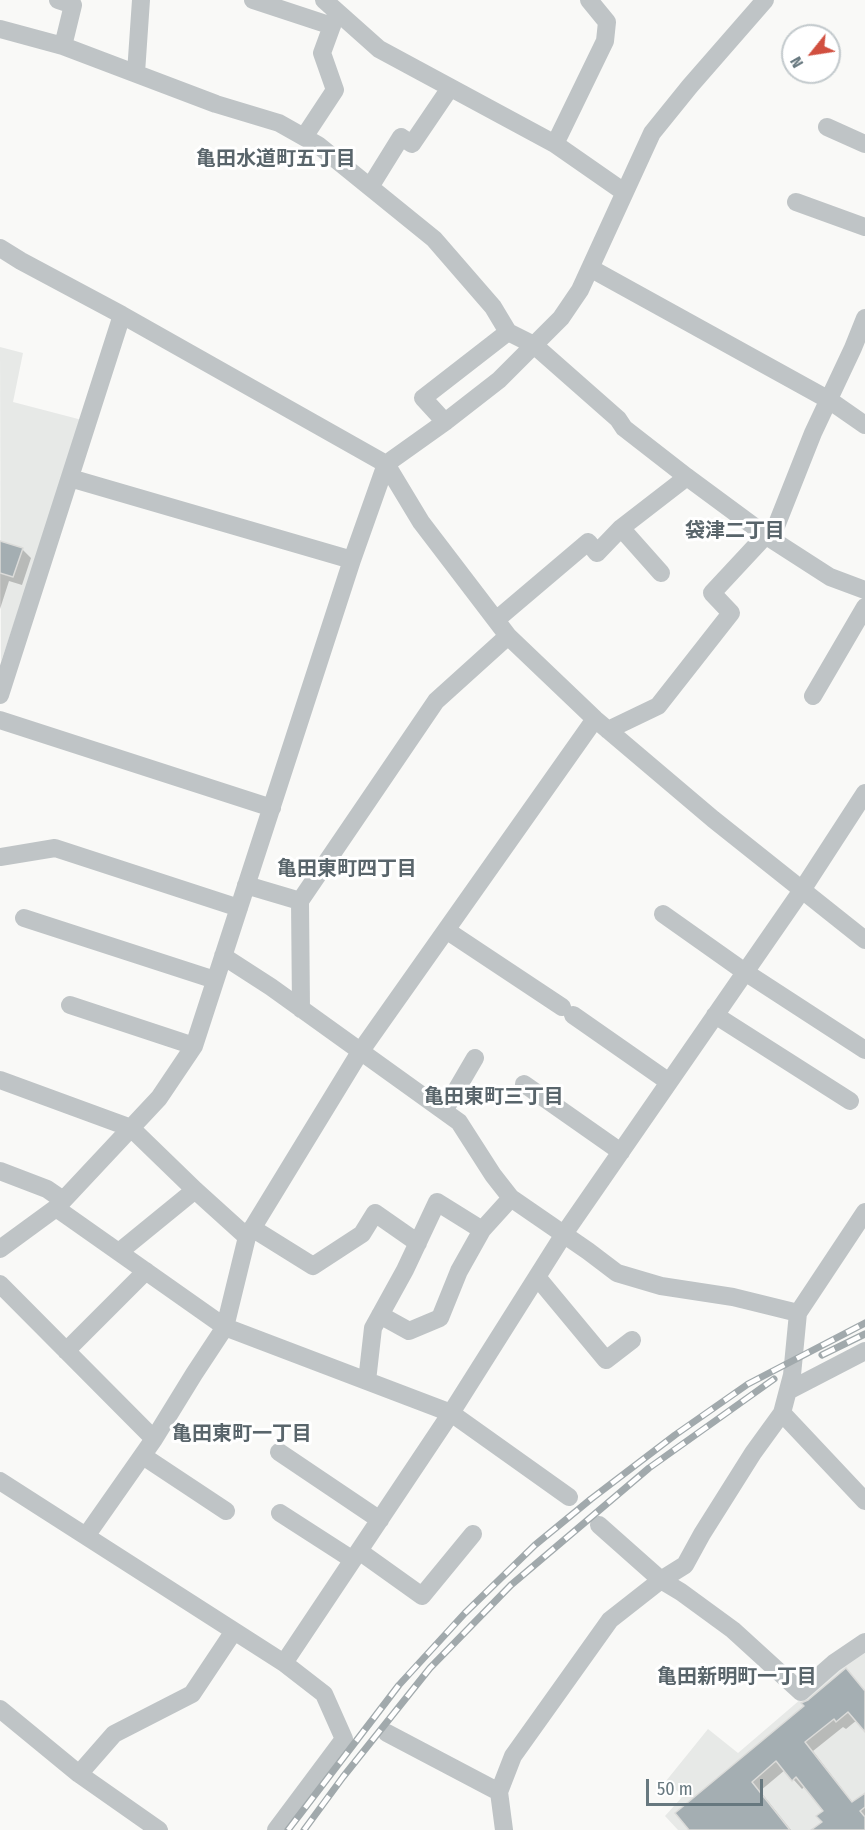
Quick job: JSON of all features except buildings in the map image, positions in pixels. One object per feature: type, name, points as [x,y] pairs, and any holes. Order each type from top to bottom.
[{"type":"street","points":[[58,0],[73,5],[63,46]]},
{"type":"street","points":[[136,74],[141,0]]},
{"type":"street","points":[[253,0],[329,8],[379,50],[555,144],[624,192]]},
{"type":"street","points":[[555,144],[605,41],[607,22],[589,0]]},
{"type":"street","points":[[0,1249],[60,1204],[159,1098],[194,1046],[352,560],[386,464],[499,380],[561,318],[580,290],[652,133],[765,0]]},
{"type":"street","points":[[304,137],[335,90],[322,52],[329,8]]},
{"type":"street","points":[[0,29],[63,46],[216,104],[279,123],[318,145],[434,239],[493,307],[508,332],[534,345],[618,420],[624,428],[769,537],[830,578],[865,590]]},
{"type":"street","points":[[370,187],[401,137],[412,144],[450,88]]},
{"type":"street","points":[[827,127],[865,144]]},
{"type":"street","points":[[796,202],[865,227]]},
{"type":"street","points":[[0,248],[386,464],[421,522],[508,636],[602,724],[713,819],[865,940]]},
{"type":"street","points":[[590,268],[829,400],[865,425]]},
{"type":"street","points":[[0,695],[122,315]]},
{"type":"street","points":[[86,1536],[143,1456],[225,1328],[250,1232],[360,1052],[446,930],[602,724],[658,706],[731,613],[712,592],[769,537],[865,318]]},
{"type":"street","points":[[445,422],[423,398],[508,332]]},
{"type":"street","points":[[496,621],[588,542],[597,553],[621,528],[687,477]]},
{"type":"street","points":[[70,478],[352,560]]},
{"type":"street","points":[[621,528],[661,573]]},
{"type":"street","points":[[813,696],[865,607]]},
{"type":"street","points":[[301,1009],[300,901],[436,701],[508,636]]},
{"type":"street","points":[[0,720],[272,808]]},
{"type":"street","points":[[284,1663],[451,1413],[564,1234],[802,890],[865,794]]},
{"type":"street","points":[[0,857],[55,848],[239,908]]},
{"type":"street","points":[[246,885],[300,901]]},
{"type":"street","points":[[663,914],[745,972],[865,1050]]},
{"type":"street","points":[[24,918],[215,980]]},
{"type":"street","points":[[446,930],[669,1082]]},
{"type":"street","points":[[223,956],[459,1122],[493,1175],[512,1198],[616,1273],[661,1286],[733,1297],[798,1313]]},
{"type":"street","points":[[70,1005],[194,1046]]},
{"type":"street","points":[[715,1016],[850,1101]]},
{"type":"street","points":[[444,1111],[475,1058]]},
{"type":"street","points":[[0,1080],[131,1128],[195,1190],[250,1232],[313,1266],[362,1234],[375,1213],[418,1243]]},
{"type":"street","points":[[524,1084],[621,1152]]},
{"type":"street","points":[[0,1171],[47,1189],[60,1204],[119,1252],[225,1328],[451,1413],[569,1497]]},
{"type":"street","points":[[119,1252],[195,1190]]},
{"type":"street","points":[[380,1315],[409,1331],[440,1318],[459,1271],[482,1230],[512,1198]]},
{"type":"street","points":[[367,1381],[373,1328],[405,1270],[437,1202],[482,1230]]},
{"type":"street","points":[[504,1830],[499,1792],[513,1756],[610,1620],[685,1564],[753,1453],[782,1413],[792,1375],[798,1313],[865,1212]]},
{"type":"street","points":[[66,1351],[146,1271]]},
{"type":"street","points":[[537,1277],[606,1360],[632,1340]]},
{"type":"street","points":[[0,1284],[154,1439]]},
{"type":"street","points":[[788,1391],[865,1351]]},
{"type":"street","points":[[782,1413],[865,1501]]},
{"type":"street","points":[[279,1452],[380,1520]]},
{"type":"street","points":[[143,1456],[226,1511]]},
{"type":"street","points":[[0,1481],[284,1663],[324,1694],[344,1739],[276,1830]]},
{"type":"street","points":[[280,1513],[356,1555],[422,1596],[473,1534]]},
{"type":"street","points":[[599,1525],[661,1580],[733,1630],[801,1692],[834,1663],[865,1642]]},
{"type":"street","points":[[79,1774],[114,1734],[192,1694],[234,1631]]},
{"type":"street","points":[[0,1709],[79,1774],[159,1830]]},
{"type":"street","points":[[387,1733],[499,1792]]},
{"type":"shaded area","points":[[0,347],[23,353],[13,402],[82,420],[1,662]]},
{"type":"shaded area","points":[[865,1651],[865,1830],[678,1830],[665,1816],[683,1796],[666,1781],[708,1729],[738,1753],[822,1681]]},
{"type":"railway","points":[[288,1830],[399,1685],[465,1613],[535,1545],[675,1435],[748,1384],[865,1323]]},
{"type":"railway","points":[[822,1355],[865,1334]]},
{"type":"railway","points":[[304,1830],[430,1668],[511,1585],[649,1468],[774,1379]]},
{"type":"district","name":"亀田水道町五丁目","points":[[276,159]]},
{"type":"district","name":"袋津二丁目","points":[[735,531]]},
{"type":"district","name":"亀田東町四丁目","points":[[347,869]]},
{"type":"district","name":"亀田東町三丁目","points":[[494,1097]]},
{"type":"district","name":"亀田東町一丁目","points":[[242,1434]]},
{"type":"district","name":"亀田新明町一丁目","points":[[737,1677]]}]
